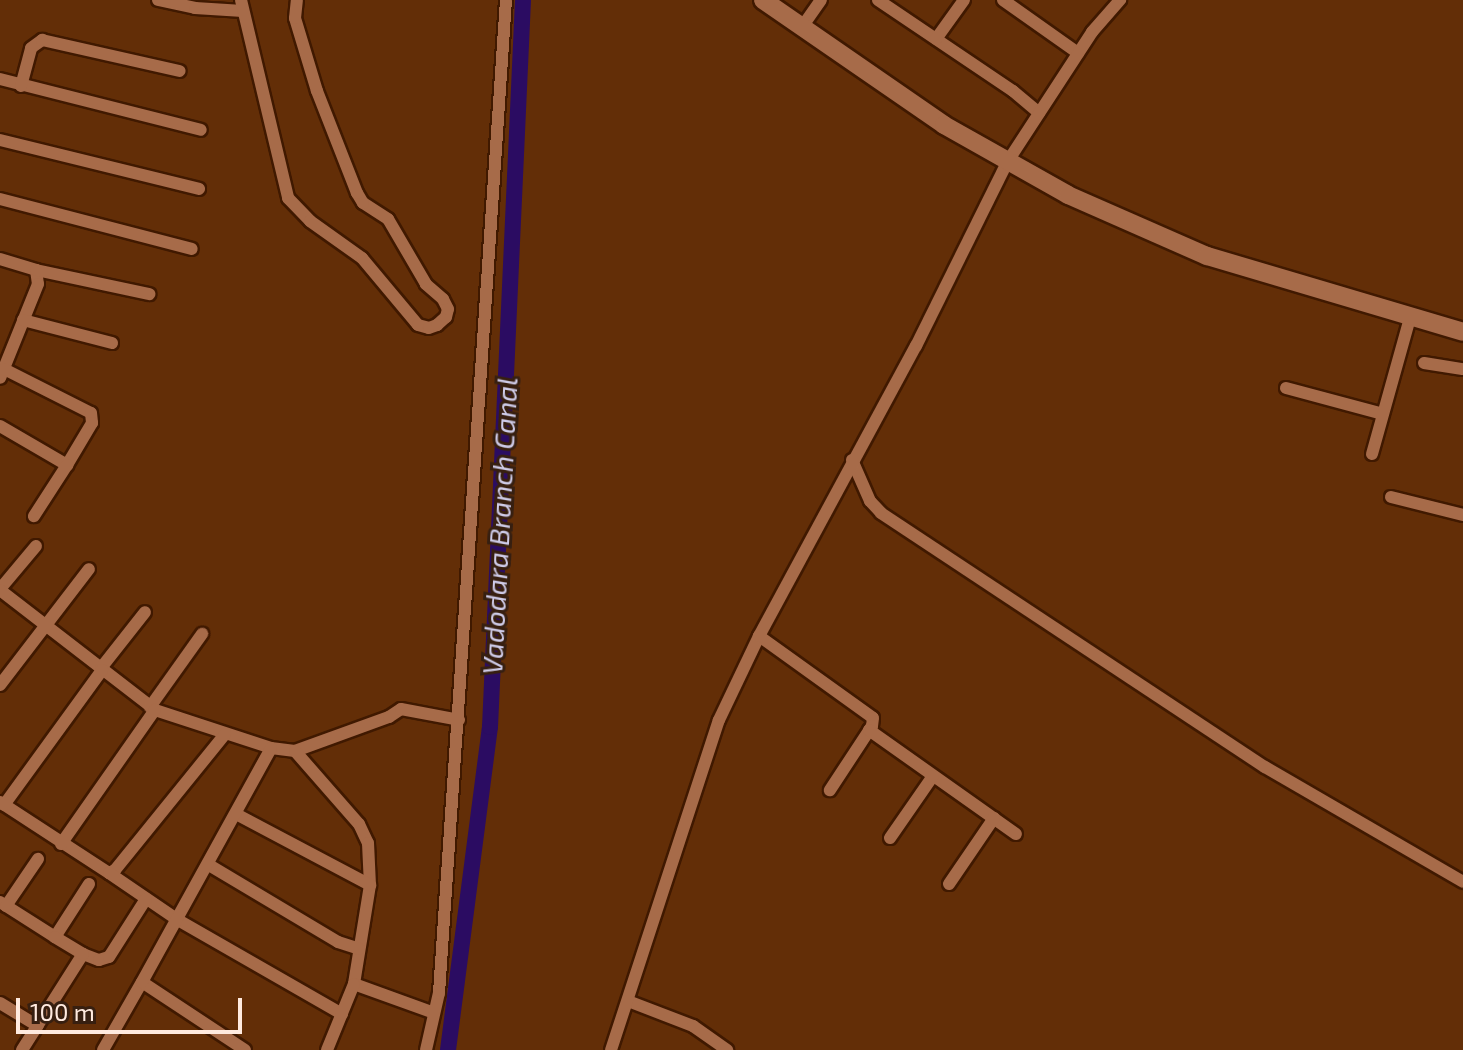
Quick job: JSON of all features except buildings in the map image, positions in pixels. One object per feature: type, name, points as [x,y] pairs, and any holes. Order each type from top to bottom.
[{"type":"street","points":[[158,0],[195,8],[242,5],[288,198],[310,221],[362,258],[418,325],[423,328],[437,325],[446,317],[448,309],[443,299],[426,284],[388,219],[363,203],[357,193],[317,91],[295,18],[297,0]]},
{"type":"street","points":[[426,1050],[439,993],[459,720],[473,453],[506,0]]},
{"type":"street","points":[[763,0],[944,125],[1068,195],[1207,256],[1411,314],[1463,332]]},
{"type":"street","points":[[802,27],[821,0]]},
{"type":"street","points":[[878,0],[892,4],[1039,113]]},
{"type":"street","points":[[936,39],[964,0]]},
{"type":"street","points":[[1003,0],[1078,53]]},
{"type":"street","points":[[611,1050],[719,720],[759,636],[916,346],[1008,161],[1078,53],[1117,1]]},
{"type":"street","points":[[21,86],[31,48],[42,40],[180,71]]},
{"type":"street","points":[[0,79],[201,130]]},
{"type":"street","points":[[0,140],[199,189]]},
{"type":"street","points":[[0,199],[192,249]]},
{"type":"street","points":[[0,259],[36,270],[149,294]]},
{"type":"street","points":[[34,516],[92,423],[91,413],[2,373],[38,284],[36,270]]},
{"type":"street","points":[[1372,454],[1411,314]]},
{"type":"street","points":[[23,320],[112,343]]},
{"type":"street","points":[[1424,363],[1463,369]]},
{"type":"street","points":[[1286,388],[1383,414]]},
{"type":"street","points":[[0,426],[67,465]]},
{"type":"street","points":[[852,460],[870,501],[881,513],[1265,767],[1463,882]]},
{"type":"street","points":[[1391,497],[1463,515]]},
{"type":"street","points":[[36,546],[0,590],[152,709],[271,748],[295,751],[402,709],[428,717],[459,720]]},
{"type":"street","points":[[0,685],[89,569]]},
{"type":"street","points":[[145,612],[2,804],[178,920],[342,1014]]},
{"type":"street","points":[[61,844],[202,634]]},
{"type":"street","points":[[759,636],[873,718],[869,730],[830,790]]},
{"type":"street","points":[[869,730],[1016,834]]},
{"type":"street","points":[[109,873],[115,870],[225,734]]},
{"type":"street","points":[[103,1050],[209,865],[271,748]]},
{"type":"street","points":[[295,751],[359,824],[368,843],[370,885],[354,984],[327,1050]]},
{"type":"street","points":[[890,838],[933,776]]},
{"type":"street","points":[[236,814],[370,885]]},
{"type":"street","points":[[949,884],[994,818]]},
{"type":"street","points":[[38,859],[3,904],[83,954],[99,960],[109,957],[146,899]]},
{"type":"street","points":[[209,865],[338,942],[359,949]]},
{"type":"street","points":[[55,937],[89,884]]},
{"type":"street","points":[[22,1050],[83,954]]},
{"type":"street","points":[[142,982],[245,1050]]},
{"type":"street","points":[[354,984],[434,1013]]},
{"type":"street","points":[[628,1001],[693,1026],[727,1050]]},
{"type":"street","points":[[0,1003],[38,1026]]},
{"type":"waterway","name":"Vadodara Branch Canal","points":[[448,1050],[490,727],[523,0]]}]
